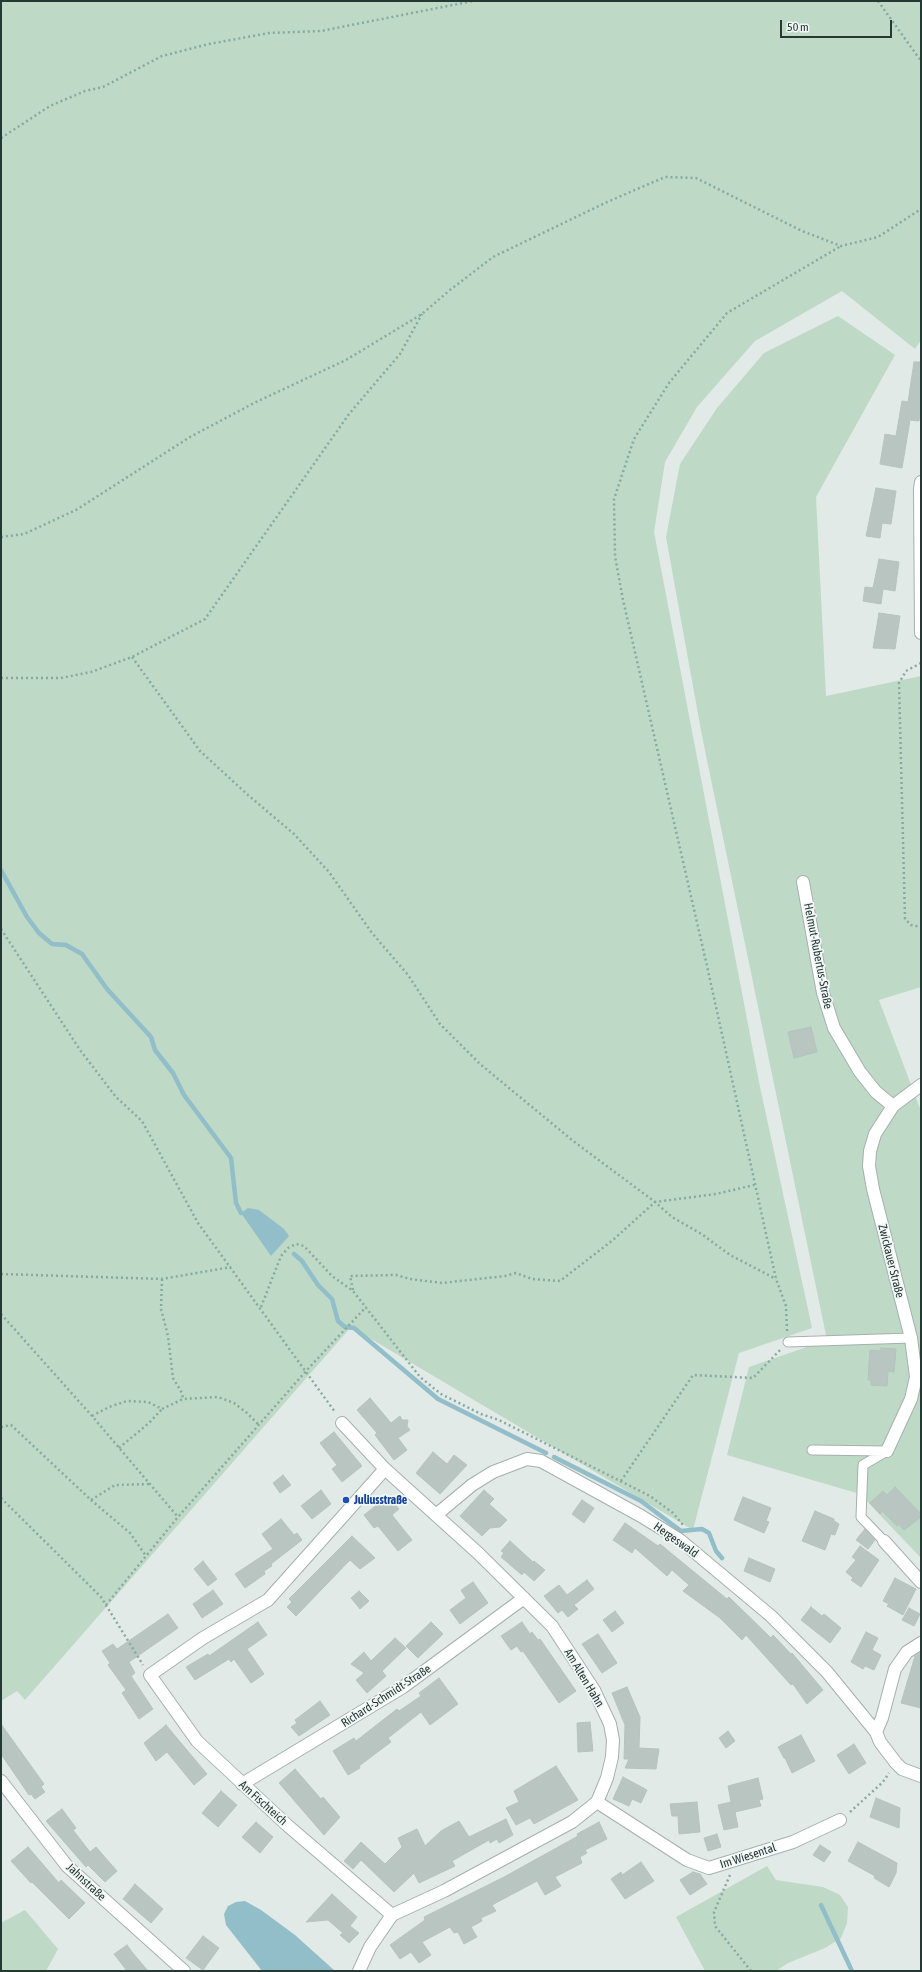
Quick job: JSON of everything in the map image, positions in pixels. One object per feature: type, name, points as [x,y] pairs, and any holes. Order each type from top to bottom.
[{"type":"street","points":[[921,482],[921,632]]},
{"type":"street","name":"Helmut-Rubertus-Straße","points":[[803,882],[823,993],[834,1028],[860,1072],[876,1092],[893,1106]]},
{"type":"street","name":"Zwickauer Straße","points":[[887,1451],[910,1399],[916,1377],[911,1338],[869,1166],[870,1151],[875,1134],[893,1106],[921,1085]]},
{"type":"street","points":[[150,1675],[202,1638],[268,1600],[385,1470],[342,1423]]},
{"type":"street","name":"Hergeswald","points":[[436,1515],[472,1485],[493,1472],[527,1459],[541,1461],[641,1516],[680,1540],[771,1616],[827,1672],[876,1732],[880,1742],[896,1763],[902,1769],[921,1776]]},
{"type":"street","name":"Am Alten Hahn","points":[[385,1470],[436,1515],[552,1626],[594,1690],[610,1724],[613,1740],[612,1757],[607,1778],[597,1802],[572,1822],[444,1891],[392,1915]]},
{"type":"street","points":[[884,1541],[921,1582]]},
{"type":"street","name":"Richard-Schmidt-Straße","points":[[242,1784],[403,1687],[524,1598]]},
{"type":"street","points":[[876,1732],[882,1718],[895,1670],[907,1652],[921,1643]]},
{"type":"street","name":"Am Fischteich","points":[[150,1675],[196,1741],[242,1784],[392,1915]]},
{"type":"street","name":"Jahnstraße","points":[[1,1781],[67,1866],[182,1971]]},
{"type":"street","name":"Im Wiesental","points":[[597,1802],[687,1860],[709,1868],[793,1842],[840,1820]]},
{"type":"street","points":[[359,1971],[370,1947],[392,1915]]},
{"type":"lane","points":[[788,1342],[911,1338]]},
{"type":"lane","points":[[812,1450],[887,1451]]},
{"type":"lane","points":[[884,1541],[861,1517],[863,1465],[887,1451]]},
{"type":"path","points":[[1,138],[50,106],[85,90],[103,87],[162,56],[209,44],[261,34],[321,31],[473,1]]},
{"type":"path","points":[[878,1],[921,61]]},
{"type":"path","points":[[1,536],[24,534],[76,510],[190,436],[256,402],[346,360],[422,314],[450,290],[494,257],[605,203],[666,176],[696,178],[802,231],[841,246]]},
{"type":"path","points":[[621,1481],[693,1376],[752,1378],[788,1342],[786,1306],[776,1279],[754,1185],[707,966],[622,600],[615,556],[614,499],[634,439],[669,383],[727,314],[841,246],[878,237],[921,209]]},
{"type":"path","points":[[1,678],[61,678],[91,672],[132,657],[205,619],[349,414],[400,354],[422,314]]},
{"type":"path","points":[[132,657],[200,751],[248,795],[294,834],[329,872],[372,933],[408,976],[440,1024],[486,1069],[572,1140],[655,1202],[672,1217],[703,1235],[730,1255],[776,1279]]},
{"type":"path","points":[[921,663],[906,671],[899,683],[905,919],[911,925],[921,927]]},
{"type":"path","points":[[1,929],[6,934],[80,1050],[116,1096],[142,1120],[198,1223],[342,1423]]},
{"type":"path","points":[[353,1290],[350,1276],[396,1275],[410,1279],[442,1283],[505,1276],[516,1273],[532,1279],[560,1281],[613,1240],[655,1202],[716,1194],[754,1185]]},
{"type":"path","points":[[260,1308],[281,1256],[288,1248],[296,1244],[304,1246],[332,1276],[353,1290],[420,1377],[441,1394],[481,1414],[499,1420],[650,1496],[673,1513],[686,1528]]},
{"type":"path","points":[[1,1274],[162,1279],[231,1267]]},
{"type":"path","points":[[162,1279],[161,1309],[168,1336],[173,1378],[182,1393],[183,1399]]},
{"type":"path","points":[[106,1605],[178,1517],[306,1371],[366,1307]]},
{"type":"path","points":[[1,1314],[92,1416],[178,1517]]},
{"type":"path","points":[[119,1448],[149,1423],[162,1409],[183,1399],[218,1397],[234,1403],[259,1425]]},
{"type":"path","points":[[92,1416],[127,1401],[148,1402],[162,1409]]},
{"type":"path","points":[[1,1427],[11,1425],[91,1500],[130,1533],[146,1556]]},
{"type":"path","points":[[91,1500],[115,1485],[150,1484]]},
{"type":"path","points":[[1,1498],[101,1597],[150,1675]]},
{"type":"path","points":[[840,1820],[883,1782],[896,1763]]},
{"type":"path","points":[[736,1860],[714,1912],[715,1926],[750,1971]]},
{"type":"green space","points":[[1,1],[921,2],[921,340],[915,349],[842,291],[755,341],[697,407],[665,462],[654,532],[759,1082],[812,1328],[739,1353],[693,1530],[351,1327],[25,1700],[17,1691],[1,1701]]},
{"type":"green space","points":[[838,316],[895,355],[816,497],[826,696],[921,676],[921,987],[879,1000],[921,1111],[921,1558],[860,1494],[727,1455],[749,1367],[827,1340],[702,736],[666,537],[680,464],[717,408],[764,353]]},
{"type":"green space","points":[[767,1866],[776,1880],[823,1887],[840,1895],[848,1907],[847,1923],[841,1938],[825,1948],[788,1963],[776,1971],[705,1971],[676,1917]]},
{"type":"green space","points":[[25,1910],[58,1949],[46,1971],[1,1971],[1,1923]]},
{"type":"water","points":[[248,1208],[259,1210],[284,1229],[289,1236],[271,1256],[241,1213]]},
{"type":"water","points":[[245,1901],[261,1910],[295,1935],[335,1971],[262,1971],[226,1925],[224,1914],[228,1906],[236,1902]]},
{"type":"building","points":[[914,362],[921,362],[921,408],[919,421],[910,420],[902,468],[880,464],[885,434],[896,436],[902,401],[908,402]]},
{"type":"building","points":[[876,488],[896,491],[891,524],[882,523],[880,538],[866,536]]},
{"type":"building","points":[[879,559],[899,562],[895,591],[883,589],[881,604],[863,601],[865,587],[873,588]]},
{"type":"building","points":[[879,613],[900,616],[895,649],[873,648]]},
{"type":"building","points":[[811,1027],[817,1052],[794,1058],[788,1032]]},
{"type":"building","points":[[881,1348],[896,1349],[894,1372],[888,1371],[887,1386],[871,1385],[871,1380],[868,1380],[870,1350],[881,1351]]},
{"type":"building","points":[[370,1398],[391,1423],[400,1416],[402,1420],[408,1420],[407,1426],[410,1430],[398,1438],[407,1450],[394,1460],[375,1435],[377,1433],[357,1410]]},
{"type":"building","points":[[334,1432],[362,1466],[342,1482],[332,1469],[337,1465],[320,1443]]},
{"type":"building","points":[[433,1452],[447,1464],[454,1455],[467,1465],[440,1494],[416,1473]]},
{"type":"building","points":[[283,1475],[291,1485],[280,1493],[273,1483]]},
{"type":"building","points":[[895,1487],[921,1514],[921,1517],[904,1530],[898,1524],[897,1526],[882,1511],[880,1514],[870,1503],[883,1491],[887,1495]]},
{"type":"building","points":[[321,1490],[331,1504],[312,1519],[301,1506]]},
{"type":"building","points":[[484,1490],[494,1499],[489,1504],[507,1520],[500,1527],[490,1528],[482,1536],[460,1516]]},
{"type":"building","points":[[388,1496],[399,1509],[392,1515],[412,1540],[398,1551],[378,1526],[374,1528],[364,1515]]},
{"type":"building","points":[[743,1497],[771,1508],[766,1521],[769,1522],[764,1533],[734,1520]]},
{"type":"building","points":[[582,1500],[594,1508],[584,1523],[572,1514]]},
{"type":"building","points":[[815,1511],[834,1519],[834,1521],[839,1524],[835,1535],[831,1534],[825,1550],[802,1541]]},
{"type":"building","points":[[281,1519],[294,1535],[297,1533],[302,1540],[271,1564],[272,1566],[264,1571],[265,1574],[245,1588],[235,1574],[273,1549],[262,1534]]},
{"type":"building","points":[[625,1523],[658,1546],[660,1544],[727,1599],[729,1597],[771,1638],[773,1635],[791,1654],[792,1653],[823,1690],[807,1704],[793,1684],[791,1685],[746,1635],[742,1640],[720,1618],[683,1591],[689,1585],[672,1570],[667,1576],[635,1548],[632,1553],[613,1540]]},
{"type":"building","points":[[865,1529],[875,1540],[868,1549],[856,1540]]},
{"type":"building","points":[[352,1536],[375,1558],[360,1569],[350,1560],[296,1616],[287,1607],[292,1602],[289,1599]]},
{"type":"building","points":[[510,1541],[533,1562],[534,1561],[545,1570],[534,1581],[524,1572],[522,1575],[501,1557],[504,1553],[501,1551]]},
{"type":"building","points":[[860,1546],[879,1560],[861,1587],[851,1580],[853,1578],[846,1572],[856,1560],[852,1557]]},
{"type":"building","points":[[749,1558],[775,1569],[770,1582],[744,1571]]},
{"type":"building","points":[[203,1561],[217,1579],[208,1586],[194,1569]]},
{"type":"building","points":[[895,1578],[916,1589],[903,1615],[887,1606],[889,1604],[883,1601]]},
{"type":"building","points":[[587,1580],[594,1589],[574,1605],[578,1609],[568,1617],[562,1610],[558,1613],[544,1596],[559,1585],[567,1595]]},
{"type":"building","points":[[473,1582],[488,1603],[460,1624],[450,1610],[466,1598],[461,1590]]},
{"type":"building","points":[[213,1590],[223,1604],[202,1618],[193,1604]]},
{"type":"building","points":[[359,1591],[369,1601],[360,1609],[351,1598]]},
{"type":"building","points":[[811,1607],[822,1616],[824,1614],[841,1628],[830,1643],[801,1620]]},
{"type":"building","points":[[909,1608],[920,1614],[914,1626],[902,1620]]},
{"type":"building","points":[[615,1611],[624,1623],[612,1632],[603,1620]]},
{"type":"building","points":[[168,1614],[178,1628],[129,1662],[135,1673],[131,1676],[153,1709],[139,1719],[122,1693],[126,1690],[108,1665],[110,1663],[102,1651],[113,1644],[117,1649]]},
{"type":"building","points":[[258,1622],[267,1635],[247,1649],[264,1674],[251,1683],[234,1659],[231,1662],[229,1659],[195,1680],[186,1667],[208,1654],[209,1656]]},
{"type":"building","points":[[431,1622],[443,1634],[418,1658],[406,1646]]},
{"type":"building","points":[[522,1622],[530,1634],[532,1632],[538,1640],[540,1639],[576,1691],[559,1703],[523,1651],[521,1652],[517,1646],[511,1650],[501,1636]]},
{"type":"building","points":[[866,1632],[878,1638],[872,1650],[881,1655],[874,1670],[865,1666],[863,1669],[851,1662]]},
{"type":"building","points":[[598,1634],[617,1663],[602,1673],[582,1644]]},
{"type":"building","points":[[395,1638],[406,1648],[382,1671],[386,1676],[367,1693],[356,1680],[364,1673],[351,1664],[364,1652],[371,1661]]},
{"type":"building","points":[[921,1652],[921,1708],[901,1703],[915,1656]]},
{"type":"building","points":[[439,1678],[458,1704],[430,1725],[421,1712],[388,1738],[391,1742],[359,1766],[360,1768],[348,1775],[333,1751],[354,1738],[356,1741],[397,1709],[399,1711],[421,1696],[419,1693]]},
{"type":"building","points":[[627,1687],[640,1717],[639,1748],[659,1749],[656,1769],[625,1768],[629,1759],[624,1759],[625,1725],[612,1693]]},
{"type":"building","points":[[320,1701],[330,1715],[299,1736],[291,1727],[297,1723],[295,1720]]},
{"type":"building","points":[[590,1722],[593,1751],[578,1752],[577,1723]]},
{"type":"building","points":[[1,1724],[44,1784],[41,1787],[45,1792],[35,1799],[31,1794],[29,1795],[1,1754]]},
{"type":"building","points":[[166,1725],[207,1774],[194,1785],[167,1752],[156,1761],[144,1743]]},
{"type":"building","points":[[728,1731],[735,1741],[726,1748],[719,1738]]},
{"type":"building","points":[[801,1735],[815,1761],[792,1773],[778,1747]]},
{"type":"building","points":[[854,1744],[866,1763],[849,1774],[837,1755]]},
{"type":"building","points":[[556,1766],[578,1800],[534,1824],[530,1818],[516,1825],[506,1808],[519,1802],[514,1791]]},
{"type":"building","points":[[295,1769],[321,1799],[323,1797],[340,1817],[324,1835],[279,1783]]},
{"type":"building","points":[[623,1777],[647,1790],[641,1803],[632,1799],[629,1806],[613,1799]]},
{"type":"building","points":[[758,1778],[763,1799],[759,1800],[761,1806],[735,1812],[738,1827],[724,1830],[718,1805],[731,1802],[728,1786]]},
{"type":"building","points":[[221,1791],[237,1805],[218,1827],[202,1813]]},
{"type":"building","points":[[876,1798],[900,1808],[899,1828],[870,1817]]},
{"type":"building","points":[[697,1802],[700,1832],[679,1834],[678,1816],[672,1816],[670,1804]]},
{"type":"building","points":[[62,1809],[76,1828],[73,1830],[90,1852],[96,1847],[117,1871],[105,1882],[88,1865],[86,1867],[46,1821]]},
{"type":"building","points":[[506,1819],[513,1835],[499,1843],[497,1839],[490,1843],[489,1840],[452,1861],[455,1866],[419,1883],[414,1873],[394,1892],[361,1860],[353,1869],[344,1861],[361,1842],[385,1864],[402,1847],[398,1838],[417,1829],[425,1846],[441,1831],[459,1821],[469,1837]]},
{"type":"building","points":[[256,1822],[273,1837],[260,1853],[242,1837]]},
{"type":"building","points":[[599,1822],[607,1839],[585,1850],[587,1853],[580,1857],[582,1863],[555,1877],[561,1886],[545,1895],[537,1881],[492,1905],[496,1911],[481,1918],[482,1921],[471,1927],[477,1937],[464,1944],[458,1932],[454,1933],[450,1927],[422,1942],[431,1955],[419,1963],[411,1952],[400,1959],[390,1945],[425,1920],[424,1917],[504,1877],[578,1836],[577,1834]]},
{"type":"building","points":[[717,1834],[721,1847],[708,1851],[704,1838]]},
{"type":"building","points":[[858,1842],[897,1863],[896,1873],[889,1887],[874,1878],[875,1876],[848,1861]]},
{"type":"building","points":[[820,1845],[831,1852],[824,1862],[813,1855]]},
{"type":"building","points":[[28,1847],[59,1883],[61,1880],[85,1903],[69,1919],[32,1882],[31,1883],[11,1861]]},
{"type":"building","points":[[641,1862],[654,1881],[625,1899],[611,1879],[621,1872],[622,1875]]},
{"type":"building","points":[[693,1872],[700,1874],[707,1884],[690,1895],[680,1880]]},
{"type":"building","points":[[135,1884],[163,1909],[151,1923],[123,1899]]},
{"type":"building","points":[[332,1894],[357,1917],[350,1926],[359,1933],[349,1943],[340,1935],[343,1933],[328,1920],[306,1922]]},
{"type":"building","points":[[203,1936],[219,1948],[203,1970],[186,1958]]},
{"type":"building","points":[[127,1945],[148,1971],[127,1971],[114,1954]]},
{"type":"waterway","points":[[1,870],[27,917],[39,933],[52,944],[66,945],[82,954],[107,989],[151,1037],[155,1050],[173,1073],[184,1095],[231,1158],[236,1203],[241,1213]]},
{"type":"waterway","points":[[294,1254],[302,1261],[318,1285],[332,1299],[338,1321],[345,1327],[354,1328],[438,1399],[546,1453]]},
{"type":"waterway","points":[[554,1457],[641,1501],[681,1531],[702,1529],[709,1533],[716,1551],[722,1558]]},
{"type":"waterway","points":[[821,1905],[852,1971]]},
{"type":"place","name":"Juliusstraße","points":[[346,1500]]}]
